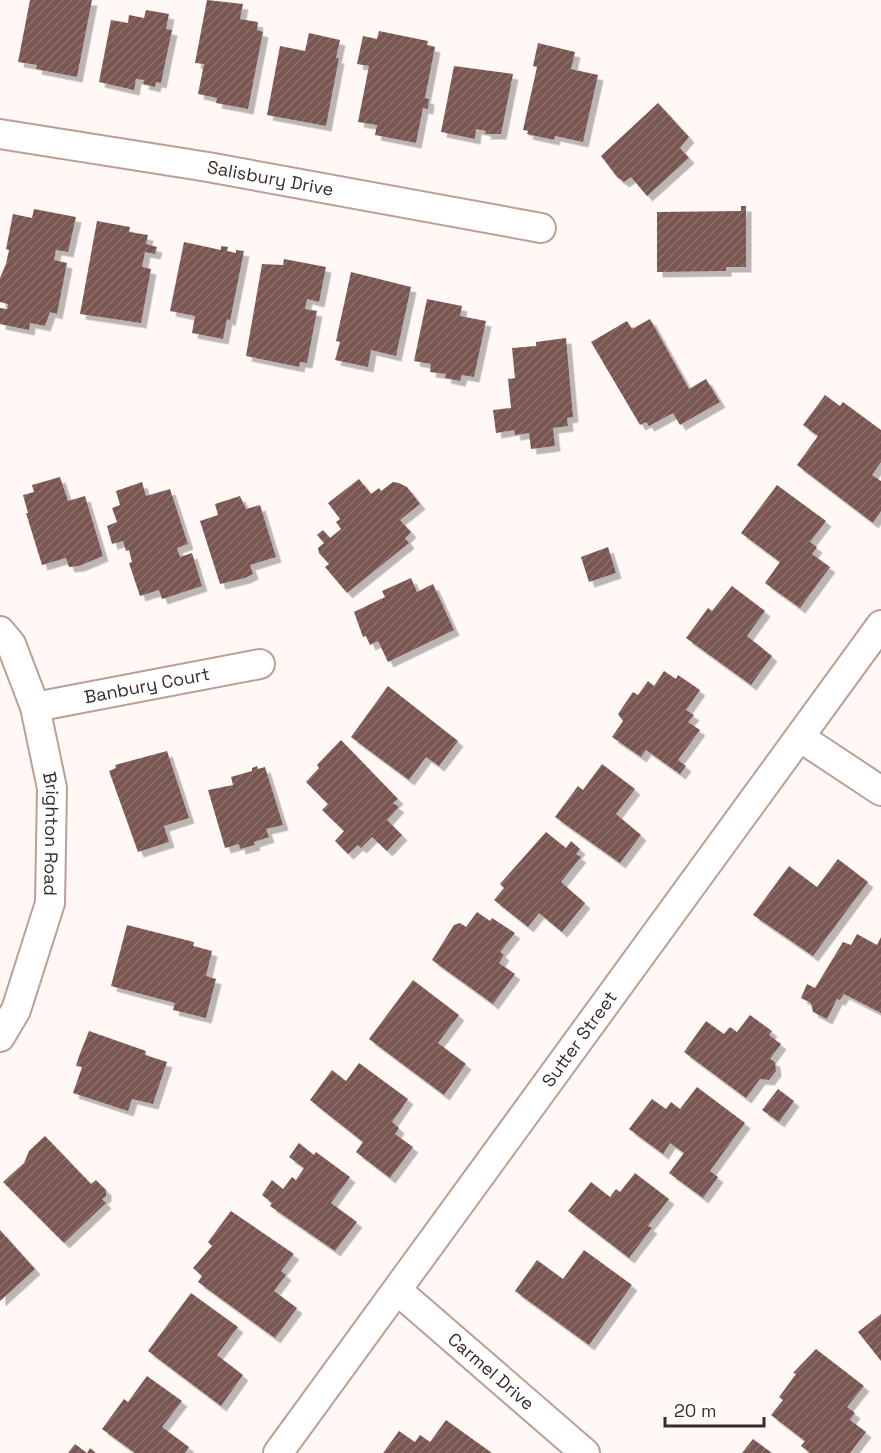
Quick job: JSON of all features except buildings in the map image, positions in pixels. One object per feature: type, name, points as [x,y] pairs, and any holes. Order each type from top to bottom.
[{"type":"street","name":"Salisbury Drive","points":[[0,134],[208,167],[541,228]]},
{"type":"street","name":"Sutter Street","points":[[278,1453],[801,738],[881,625]]},
{"type":"street","name":"Brighton Road","points":[[0,631],[11,644],[35,707],[52,788],[50,903],[16,1010],[0,1037]]},
{"type":"street","name":"Banbury Court","points":[[35,707],[260,664]]},
{"type":"street","points":[[801,738],[881,791]]},
{"type":"street","name":"Carmel Drive","points":[[398,1291],[585,1453]]}]
